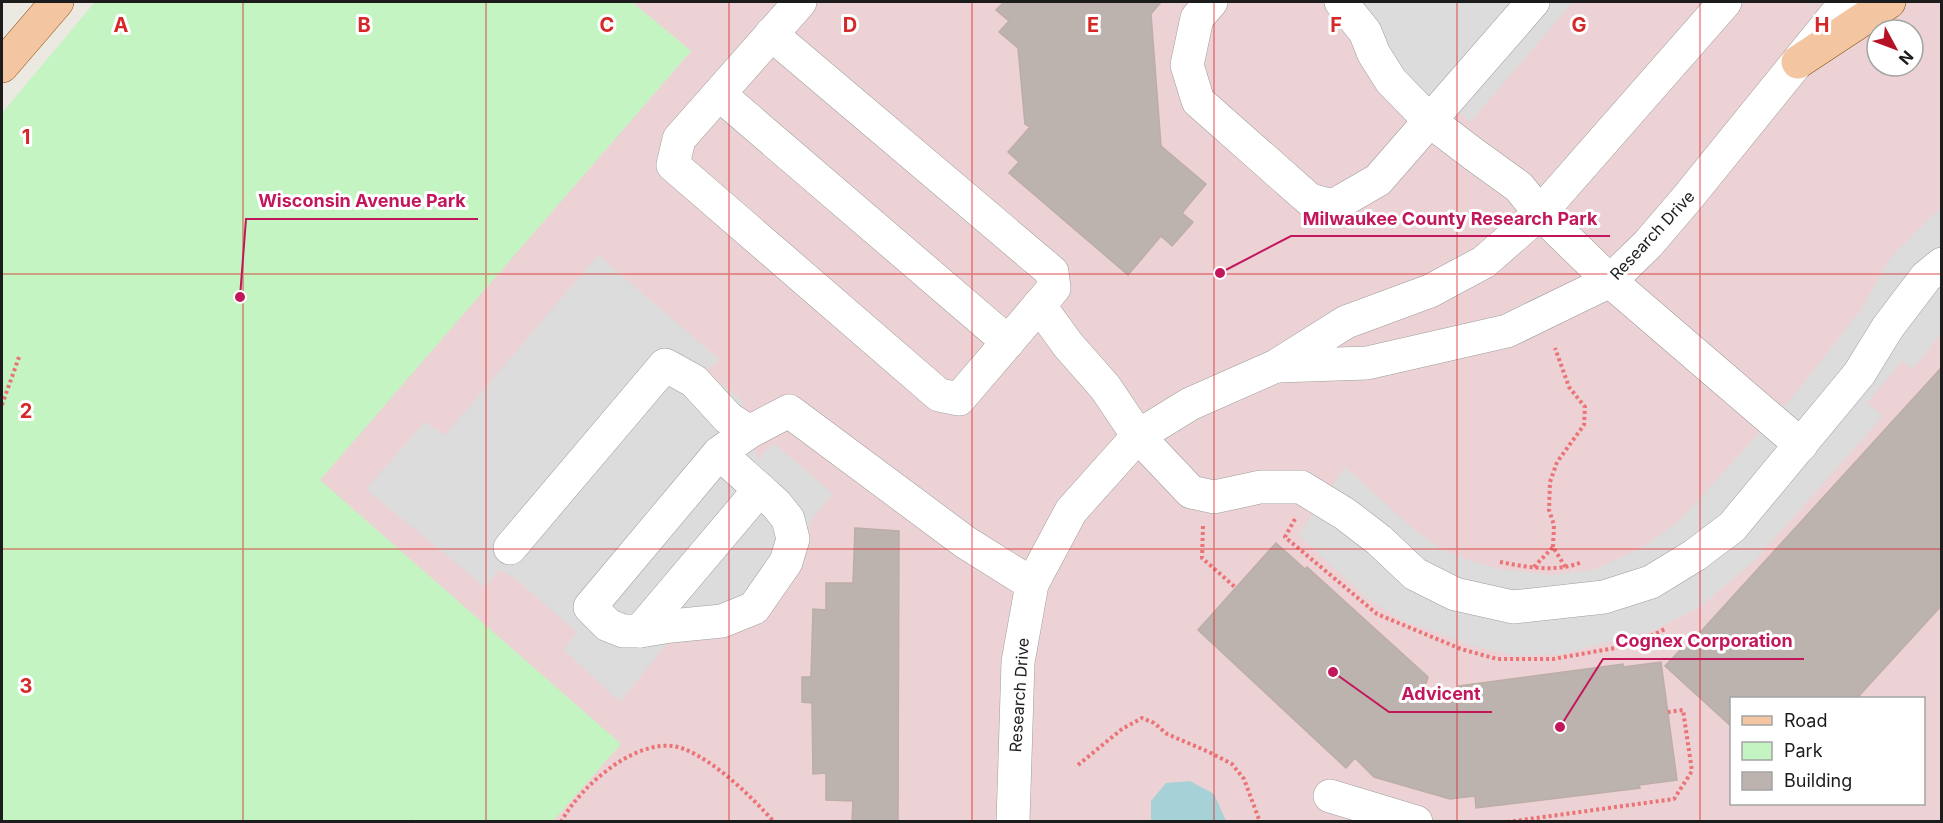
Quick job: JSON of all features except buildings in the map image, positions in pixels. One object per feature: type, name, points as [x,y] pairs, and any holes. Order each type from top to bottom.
[{"type":"main road","points":[[2,66],[57,2]]},
{"type":"main road","points":[[1798,62],[1889,2]]},
{"type":"street","points":[[771,34],[1052,272],[1054,288],[959,399],[939,395],[673,165],[679,139],[771,34],[801,2]]},
{"type":"street","points":[[1211,2],[1197,18],[1187,65],[1198,101],[1310,200],[1333,206],[1378,180],[1533,2]]},
{"type":"street","points":[[1341,2],[1365,32],[1374,54],[1391,81],[1430,120],[1519,187],[1540,213],[1610,281],[1801,445]]},
{"type":"street","name":"Research Drive","points":[[1013,822],[1018,662],[1032,584],[1071,511],[1138,436],[1190,404],[1276,366],[1346,322],[1430,291],[1484,262],[1540,213],[1725,2]]},
{"type":"street","name":"Research Drive","points":[[1276,366],[1367,363],[1507,331],[1610,281],[1648,244],[1689,196],[1846,2]]},
{"type":"street","points":[[719,94],[1008,342]]},
{"type":"street","points":[[1040,305],[1068,345],[1105,387],[1138,436],[1191,492],[1214,497],[1260,487],[1301,487],[1346,513],[1415,574],[1455,594],[1513,607],[1604,597],[1651,582],[1695,555],[1731,527],[1859,374],[1888,327],[1926,278],[1941,264]]},
{"type":"street","points":[[510,548],[665,365],[694,381],[728,418],[749,432]]},
{"type":"street","points":[[719,453],[776,504],[788,519],[793,539],[786,562],[754,608],[722,621],[640,631],[623,630],[608,625],[590,607],[719,453],[749,432],[789,411],[965,542],[1032,584]]},
{"type":"street","points":[[640,631],[760,489]]},
{"type":"street","points":[[1330,796],[1416,822]]},
{"type":"path","points":[[1556,348],[1569,387],[1585,407],[1584,425],[1557,462],[1550,482],[1549,510],[1554,525],[1553,547],[1567,568]]},
{"type":"path","points":[[2,405],[19,357]]},
{"type":"path","points":[[1203,518],[1202,558],[1236,588]]},
{"type":"path","points":[[1533,568],[1553,547]]},
{"type":"path","points":[[1500,562],[1533,568],[1567,568],[1582,562]]},
{"type":"path","points":[[1507,822],[1674,799],[1692,771],[1683,710],[1668,712]]},
{"type":"path","points":[[1078,765],[1122,729],[1142,718],[1154,723],[1167,734],[1232,764],[1244,779],[1260,822]]},
{"type":"path","points":[[561,822],[566,811],[592,781],[613,765],[636,753],[662,745],[683,748],[705,759],[739,786],[774,822]]},
{"type":"shaded area","points":[[632,2],[1941,2],[1941,821],[553,821],[319,480],[691,51]]},
{"type":"shaded area","points":[[1354,2],[1573,2],[1470,122],[1456,109],[1443,123],[1389,67]]},
{"type":"shaded area","points":[[1941,209],[1941,333],[1913,369],[1902,361],[1867,403],[1883,416],[1756,559],[1700,607],[1650,632],[1560,654],[1516,656],[1473,646],[1399,619],[1368,599],[1298,535],[1345,467],[1412,528],[1438,547],[1468,560],[1500,569],[1551,575],[1594,570],[1644,546],[1679,521],[1794,395],[1860,311],[1892,256]]},
{"type":"shaded area","points":[[598,255],[720,360],[705,371],[742,400],[757,460],[774,443],[833,494],[811,520],[783,586],[674,635],[620,702],[563,649],[577,632],[520,583],[500,569],[485,587],[366,489],[425,422],[445,435]]},
{"type":"green space","points":[[95,2],[632,2],[691,51],[320,480],[621,744],[553,821],[2,821],[2,113]]},
{"type":"water","points":[[1190,781],[1214,794],[1226,821],[1151,821],[1151,801],[1166,783]]},
{"type":"place","name":"Milwaukee County Research Park","points":[[1220,273]]},
{"type":"place","name":"Wisconsin Avenue Park","points":[[240,297]]},
{"type":"place","name":"Advicent","points":[[1333,672]]},
{"type":"place","name":"Cognex Corporation","points":[[1560,727]]}]
